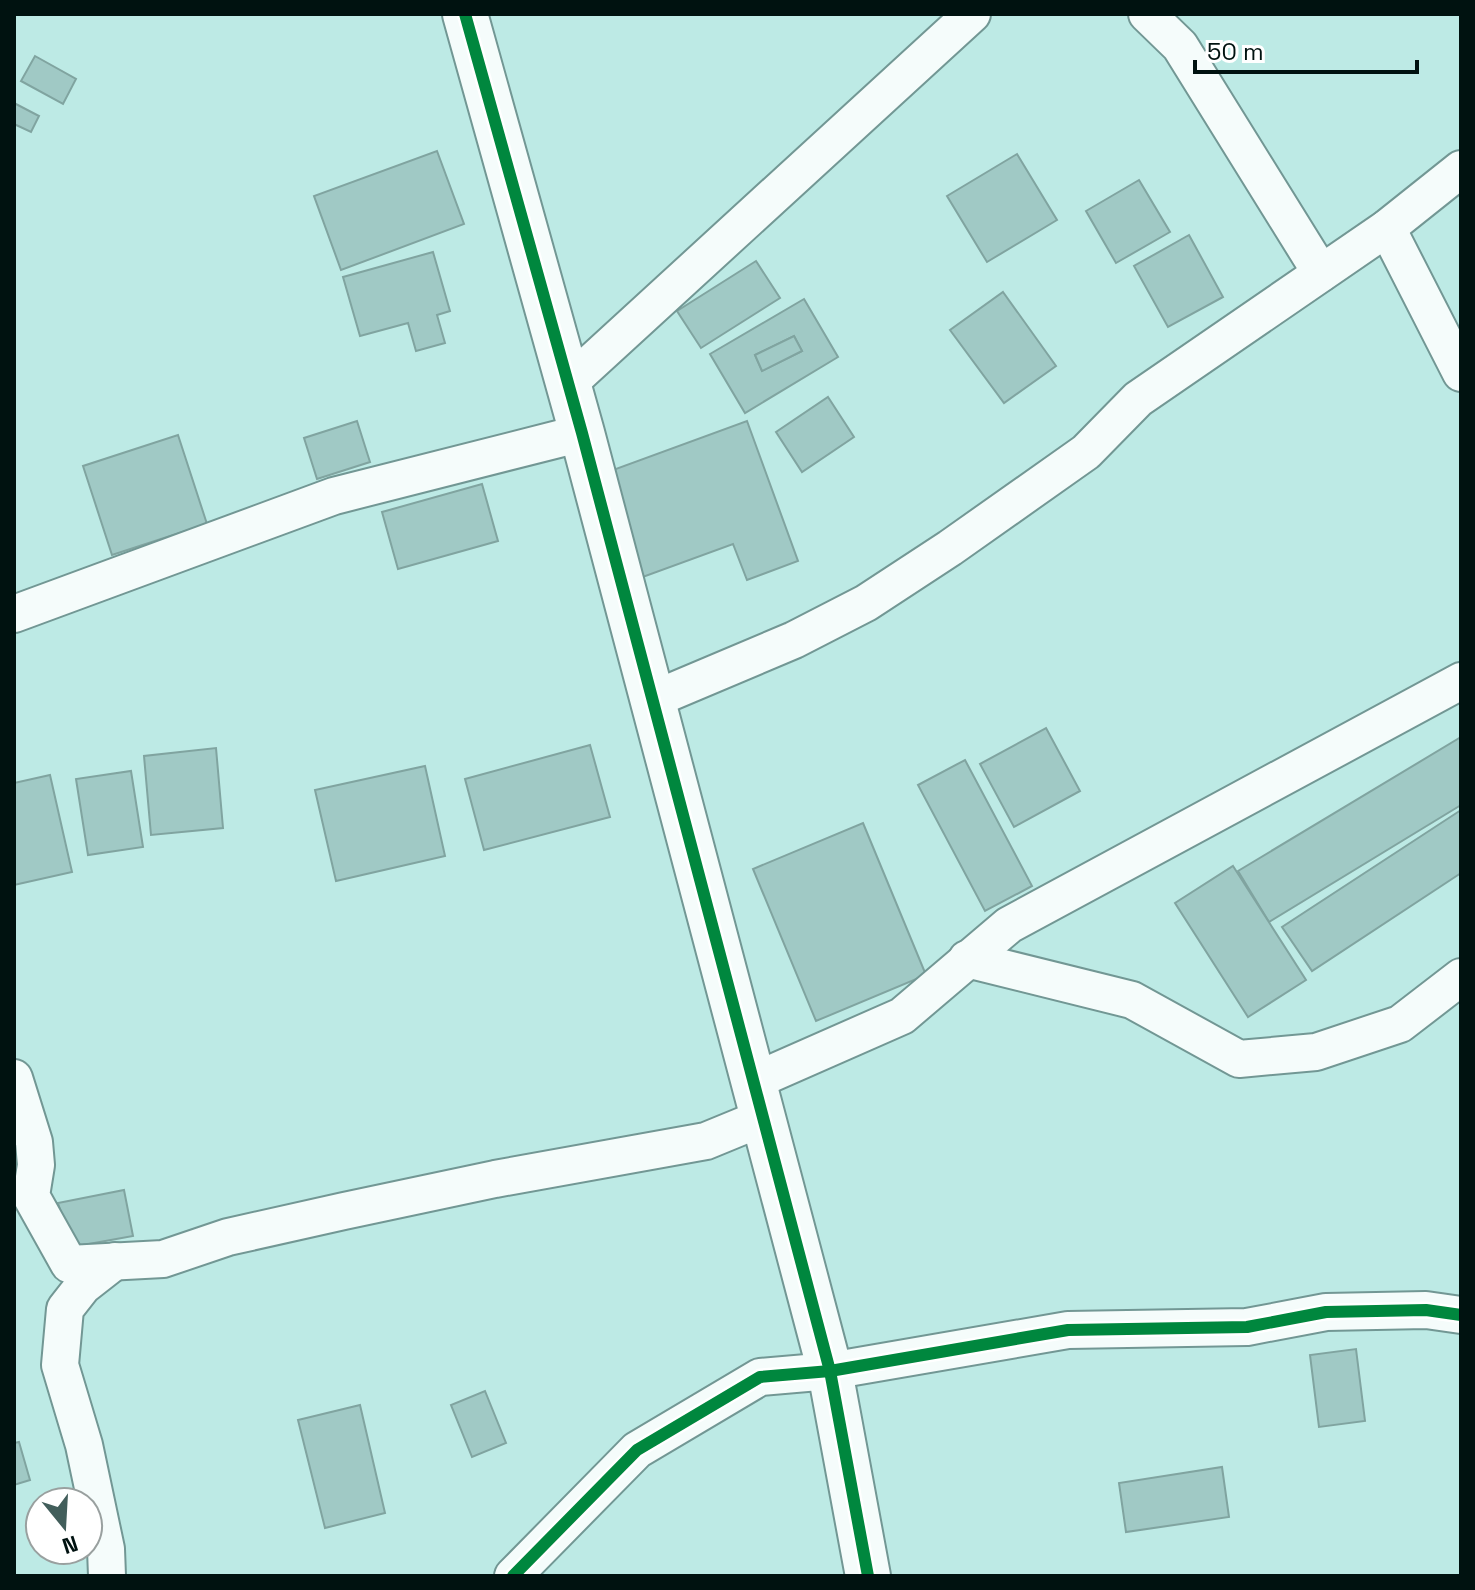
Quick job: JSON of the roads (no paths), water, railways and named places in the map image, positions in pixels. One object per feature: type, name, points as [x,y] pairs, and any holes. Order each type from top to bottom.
[{"type":"street","points":[[465,14],[582,433],[830,1371],[868,1576]]},
{"type":"street","points":[[568,384],[972,14]]},
{"type":"street","points":[[1147,14],[1180,46],[1321,273]]},
{"type":"street","points":[[652,700],[794,640],[866,603],[1086,452],[1138,399],[1387,228],[1461,169]]},
{"type":"street","points":[[1387,228],[1461,373]]},
{"type":"street","points":[[14,614],[334,496],[582,433]]},
{"type":"street","points":[[14,1078],[34,1142],[36,1165],[31,1196],[69,1264],[163,1259],[228,1237],[359,1208],[706,1141],[757,1100],[902,1016],[1009,925],[1461,681]]},
{"type":"street","points":[[967,959],[1132,1000],[1239,1059],[1316,1052],[1400,1024],[1461,977]]},
{"type":"street","points":[[107,1576],[106,1549],[84,1445],[60,1365],[65,1309],[83,1286],[115,1261]]},
{"type":"street","points":[[513,1576],[637,1450],[760,1377],[830,1371],[1068,1330],[1247,1327],[1326,1312],[1426,1310],[1461,1315]]}]
